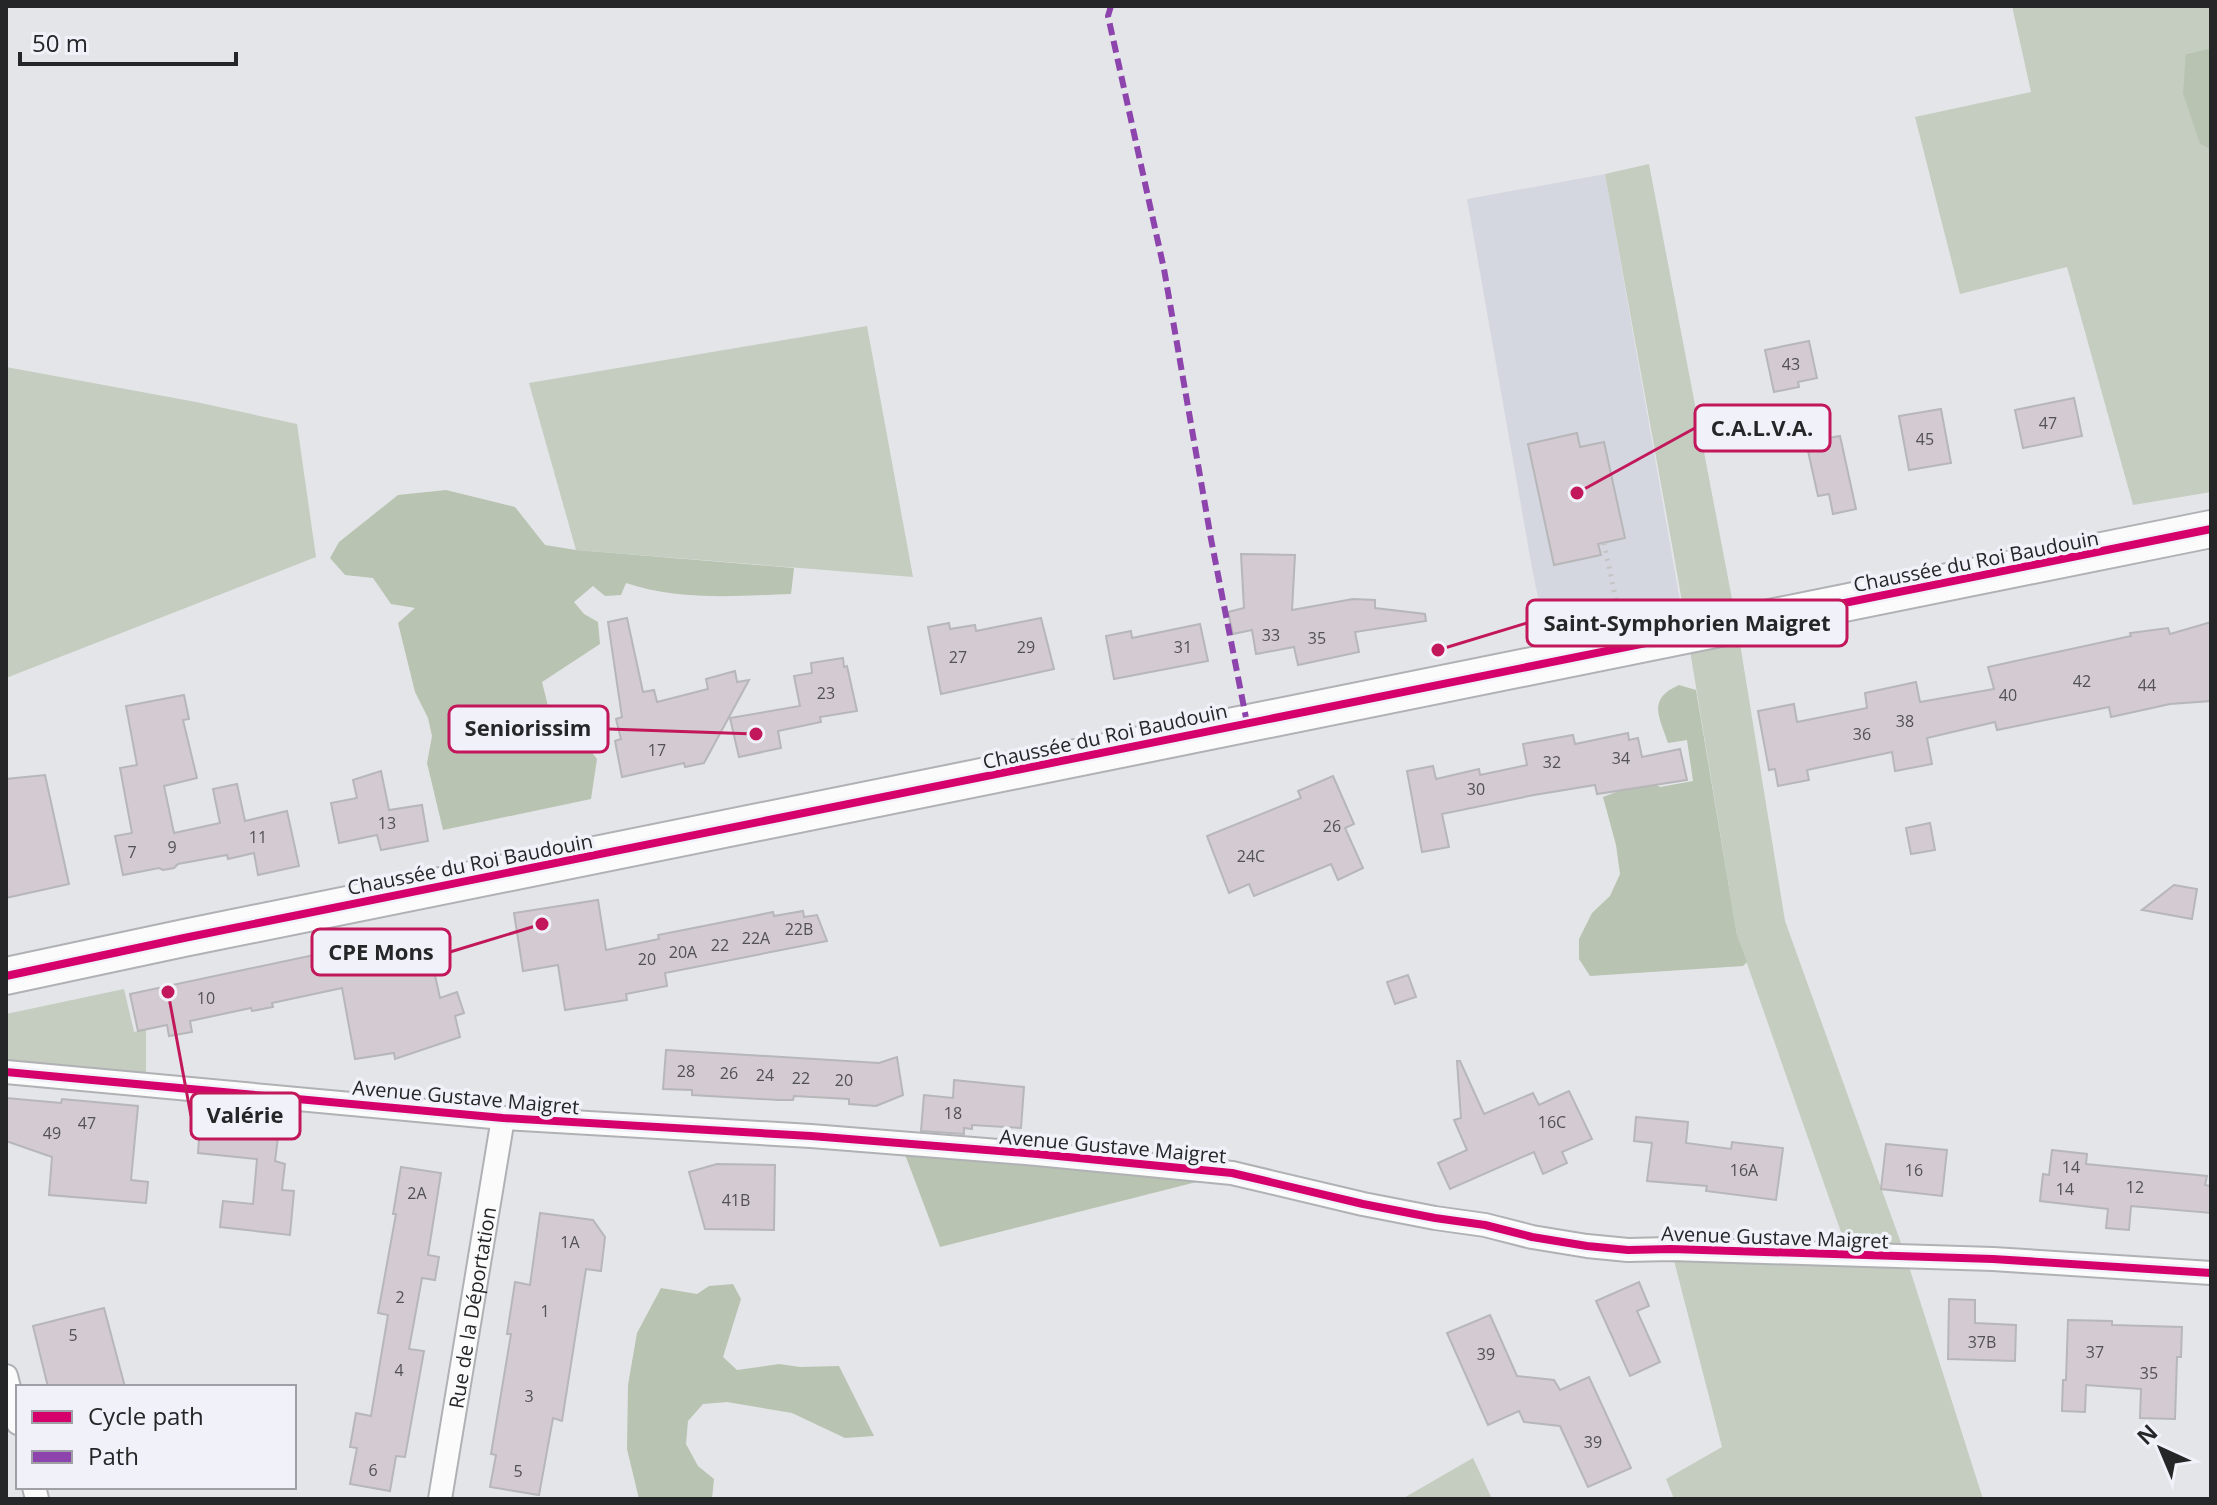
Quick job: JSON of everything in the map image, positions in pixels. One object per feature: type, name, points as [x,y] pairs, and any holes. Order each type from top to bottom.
[{"type":"main road","name":"Chaussée du Roi Baudouin","points":[[6,976],[2211,529]]},
{"type":"street","name":"Avenue Gustave Maigret","points":[[6,1072],[503,1118],[811,1136],[1232,1173],[1532,1237],[1628,1250],[1993,1259],[2211,1273]]},
{"type":"street","name":"Rue de la Déportation","points":[[440,1499],[503,1118]]},
{"type":"street","points":[[6,1376],[16,1415]]},
{"type":"path","points":[[1604,543],[1625,647]]},
{"type":"shaded area","points":[[1605,174],[1686,635],[1551,662],[1467,199]]},
{"type":"green space","points":[[2012,6],[2211,6],[2211,48],[2186,54],[2200,144],[2211,150],[2211,492],[2133,505],[2067,267],[1960,294],[1915,117],[2031,92]]},
{"type":"green space","points":[[2211,48],[2211,150],[2200,144],[2183,93],[2186,54]]},
{"type":"green space","points":[[1649,164],[1737,625],[1785,921],[1906,1257],[1983,1499],[1674,1499],[1666,1479],[1722,1447],[1671,1249],[1849,1255],[1737,935],[1679,584],[1605,174]]},
{"type":"green space","points":[[867,326],[913,577],[576,550],[529,383]]},
{"type":"green space","points":[[6,367],[297,424],[316,557],[6,678]]},
{"type":"green space","points":[[446,490],[515,507],[545,545],[794,568],[791,594],[687,595],[626,583],[621,595],[605,596],[593,586],[574,602],[584,614],[598,622],[600,644],[542,682],[551,718],[577,733],[597,759],[591,799],[443,830],[427,763],[432,736],[428,718],[415,692],[398,623],[415,608],[391,604],[373,578],[345,575],[330,558],[339,542],[398,495]]},
{"type":"green space","points":[[1679,685],[1696,690],[1737,935],[1747,962],[1743,966],[1590,976],[1579,959],[1579,939],[1592,913],[1610,896],[1620,874],[1603,797],[1648,780],[1660,787],[1693,781],[1687,740],[1668,743],[1659,716],[1659,702],[1669,690]]},
{"type":"green space","points":[[124,989],[134,1032],[146,1029],[146,1080],[6,1067],[6,1014]]},
{"type":"green space","points":[[901,1144],[1232,1173],[940,1247]]},
{"type":"green space","points":[[733,1284],[741,1299],[723,1357],[737,1370],[779,1364],[839,1366],[874,1436],[845,1438],[792,1413],[727,1402],[703,1404],[688,1421],[686,1444],[698,1466],[714,1479],[712,1499],[639,1499],[627,1449],[628,1385],[637,1333],[661,1288],[697,1294],[709,1286]]},
{"type":"green space","points":[[1473,1458],[1492,1499],[1402,1499]]},
{"type":"building","points":[[1809,341],[1817,378],[1798,382],[1799,387],[1774,392],[1765,350]]},
{"type":"building","points":[[2074,398],[2082,436],[2023,448],[2015,410]]},
{"type":"building","points":[[1941,409],[1951,463],[1909,470],[1899,416]]},
{"type":"building","points":[[1577,433],[1580,447],[1604,442],[1625,538],[1598,544],[1601,555],[1554,565],[1528,444]]},
{"type":"building","points":[[1840,436],[1856,509],[1833,514],[1829,494],[1818,496],[1806,442]]},
{"type":"building","points":[[1241,554],[1295,555],[1292,610],[1353,599],[1375,600],[1375,608],[1425,614],[1426,621],[1355,632],[1359,652],[1298,665],[1294,647],[1256,654],[1252,630],[1233,634],[1228,612],[1244,608]]},
{"type":"building","points":[[627,618],[643,692],[654,690],[657,702],[708,689],[706,679],[735,671],[737,682],[749,680],[704,763],[685,767],[684,763],[622,777],[615,741],[621,739],[616,719],[622,717],[608,622]]},
{"type":"building","points":[[1041,618],[1054,669],[941,694],[928,627],[949,623],[950,629],[975,625],[976,631]]},
{"type":"building","points":[[2211,622],[2211,701],[2170,704],[2111,717],[2109,707],[1997,730],[1995,722],[1927,738],[1932,764],[1895,771],[1892,752],[1807,770],[1809,780],[1778,786],[1775,769],[1769,770],[1758,711],[1794,704],[1797,722],[1867,708],[1865,693],[1916,682],[1920,702],[1994,689],[1988,667],[2131,636],[2130,633],[2168,628],[2170,634]]},
{"type":"building","points":[[1200,624],[1208,661],[1114,679],[1106,636],[1131,631],[1132,638]]},
{"type":"building","points":[[843,658],[857,711],[820,717],[821,722],[778,731],[781,748],[739,757],[730,718],[800,706],[794,676],[812,673],[811,663]]},
{"type":"building","points":[[184,695],[189,719],[183,720],[197,778],[164,786],[174,833],[220,823],[213,789],[237,784],[245,821],[287,811],[299,866],[258,875],[254,853],[228,859],[227,855],[178,864],[174,868],[123,875],[115,836],[132,833],[120,768],[137,765],[126,706]]},
{"type":"building","points":[[1628,733],[1629,740],[1638,738],[1642,757],[1680,749],[1687,780],[1597,794],[1595,785],[1442,814],[1449,847],[1422,852],[1407,771],[1433,766],[1436,779],[1479,769],[1480,775],[1527,765],[1523,744],[1573,735],[1575,744]]},
{"type":"building","points":[[381,771],[389,810],[422,805],[428,841],[381,850],[377,835],[339,843],[331,803],[357,798],[353,780]]},
{"type":"building","points":[[45,775],[69,884],[6,898],[6,779]]},
{"type":"building","points":[[1333,776],[1354,824],[1345,828],[1363,868],[1338,880],[1331,864],[1254,896],[1249,884],[1229,893],[1207,836],[1301,798],[1298,791]]},
{"type":"building","points":[[1930,823],[1935,850],[1911,854],[1906,828]]},
{"type":"building","points":[[2174,885],[2197,889],[2192,919],[2142,910]]},
{"type":"building","points":[[598,900],[606,950],[659,939],[658,935],[773,912],[774,916],[803,911],[804,917],[817,915],[827,941],[665,973],[667,986],[626,994],[627,1000],[565,1010],[558,965],[523,971],[514,913]]},
{"type":"building","points":[[426,934],[440,998],[457,992],[464,1013],[455,1016],[460,1037],[395,1059],[394,1053],[355,1059],[342,988],[272,1003],[273,1007],[252,1011],[251,1008],[190,1021],[192,1032],[169,1036],[167,1025],[138,1031],[130,994],[408,935]]},
{"type":"building","points":[[1408,975],[1416,997],[1395,1004],[1387,982]]},
{"type":"building","points":[[666,1050],[879,1063],[897,1057],[903,1095],[876,1106],[849,1104],[849,1099],[794,1096],[793,1100],[779,1100],[692,1095],[692,1090],[663,1089]]},
{"type":"building","points":[[1457,1061],[1460,1061],[1484,1114],[1533,1093],[1539,1105],[1569,1091],[1592,1139],[1562,1152],[1567,1163],[1543,1174],[1534,1152],[1450,1189],[1438,1163],[1467,1150],[1454,1120],[1461,1118]]},
{"type":"building","points":[[954,1080],[1024,1087],[1021,1128],[972,1125],[972,1129],[964,1128],[964,1134],[921,1131],[924,1095],[953,1098]]},
{"type":"building","points":[[6,1098],[138,1106],[131,1180],[148,1182],[146,1203],[49,1195],[52,1157],[6,1141]]},
{"type":"building","points":[[201,1112],[280,1121],[275,1161],[285,1164],[282,1190],[294,1191],[290,1235],[220,1227],[223,1201],[253,1204],[257,1159],[198,1153]]},
{"type":"building","points":[[1636,1117],[1688,1122],[1686,1143],[1731,1149],[1732,1142],[1783,1148],[1776,1200],[1706,1191],[1707,1186],[1647,1181],[1652,1143],[1634,1141]]},
{"type":"building","points":[[1886,1144],[1947,1150],[1942,1196],[1881,1189]]},
{"type":"building","points":[[2052,1150],[2087,1154],[2086,1164],[2207,1176],[2205,1185],[2211,1186],[2211,1213],[2131,1206],[2129,1230],[2106,1228],[2108,1209],[2040,1201],[2043,1174],[2049,1175]]},
{"type":"building","points":[[717,1164],[775,1165],[774,1230],[705,1229],[689,1172]]},
{"type":"building","points":[[401,1167],[441,1173],[428,1255],[439,1257],[435,1280],[422,1278],[409,1349],[424,1351],[405,1457],[396,1456],[390,1491],[350,1484],[357,1448],[350,1447],[356,1413],[371,1416],[388,1315],[378,1313]]},
{"type":"building","points":[[540,1213],[593,1220],[605,1237],[601,1271],[586,1269],[562,1421],[553,1418],[539,1495],[490,1487],[496,1455],[491,1454],[511,1334],[507,1334],[515,1282],[530,1285]]},
{"type":"building","points":[[1639,1282],[1649,1306],[1637,1311],[1660,1362],[1630,1376],[1596,1301]]},
{"type":"building","points":[[1949,1299],[1975,1300],[1975,1323],[2016,1325],[2015,1361],[1948,1359]]},
{"type":"building","points":[[104,1308],[124,1385],[48,1385],[33,1326]]},
{"type":"building","points":[[1490,1315],[1517,1376],[1554,1380],[1560,1390],[1589,1377],[1631,1468],[1588,1487],[1560,1426],[1524,1422],[1519,1411],[1488,1425],[1447,1333]]},
{"type":"building","points":[[2068,1320],[2182,1327],[2181,1357],[2177,1357],[2175,1419],[2140,1418],[2141,1389],[2086,1385],[2085,1412],[2062,1411]]},
{"type":"marked path","points":[[1111,6],[1108,16],[1164,269],[1247,723]]},
{"type":"cycle path","points":[[6,976],[2211,529]]},
{"type":"cycle path","points":[[6,1072],[503,1118],[811,1136],[1232,1173],[1363,1204],[1485,1225],[1532,1237],[1628,1250],[1993,1259],[2211,1273]]},
{"type":"place","name":"C.A.L.V.A.","points":[[1577,493]]},
{"type":"place","name":"Saint-Symphorien Maigret","points":[[1438,650]]},
{"type":"place","name":"Seniorissim","points":[[756,734]]},
{"type":"place","name":"CPE Mons","points":[[542,924]]},
{"type":"place","name":"Valérie","points":[[168,992]]}]
